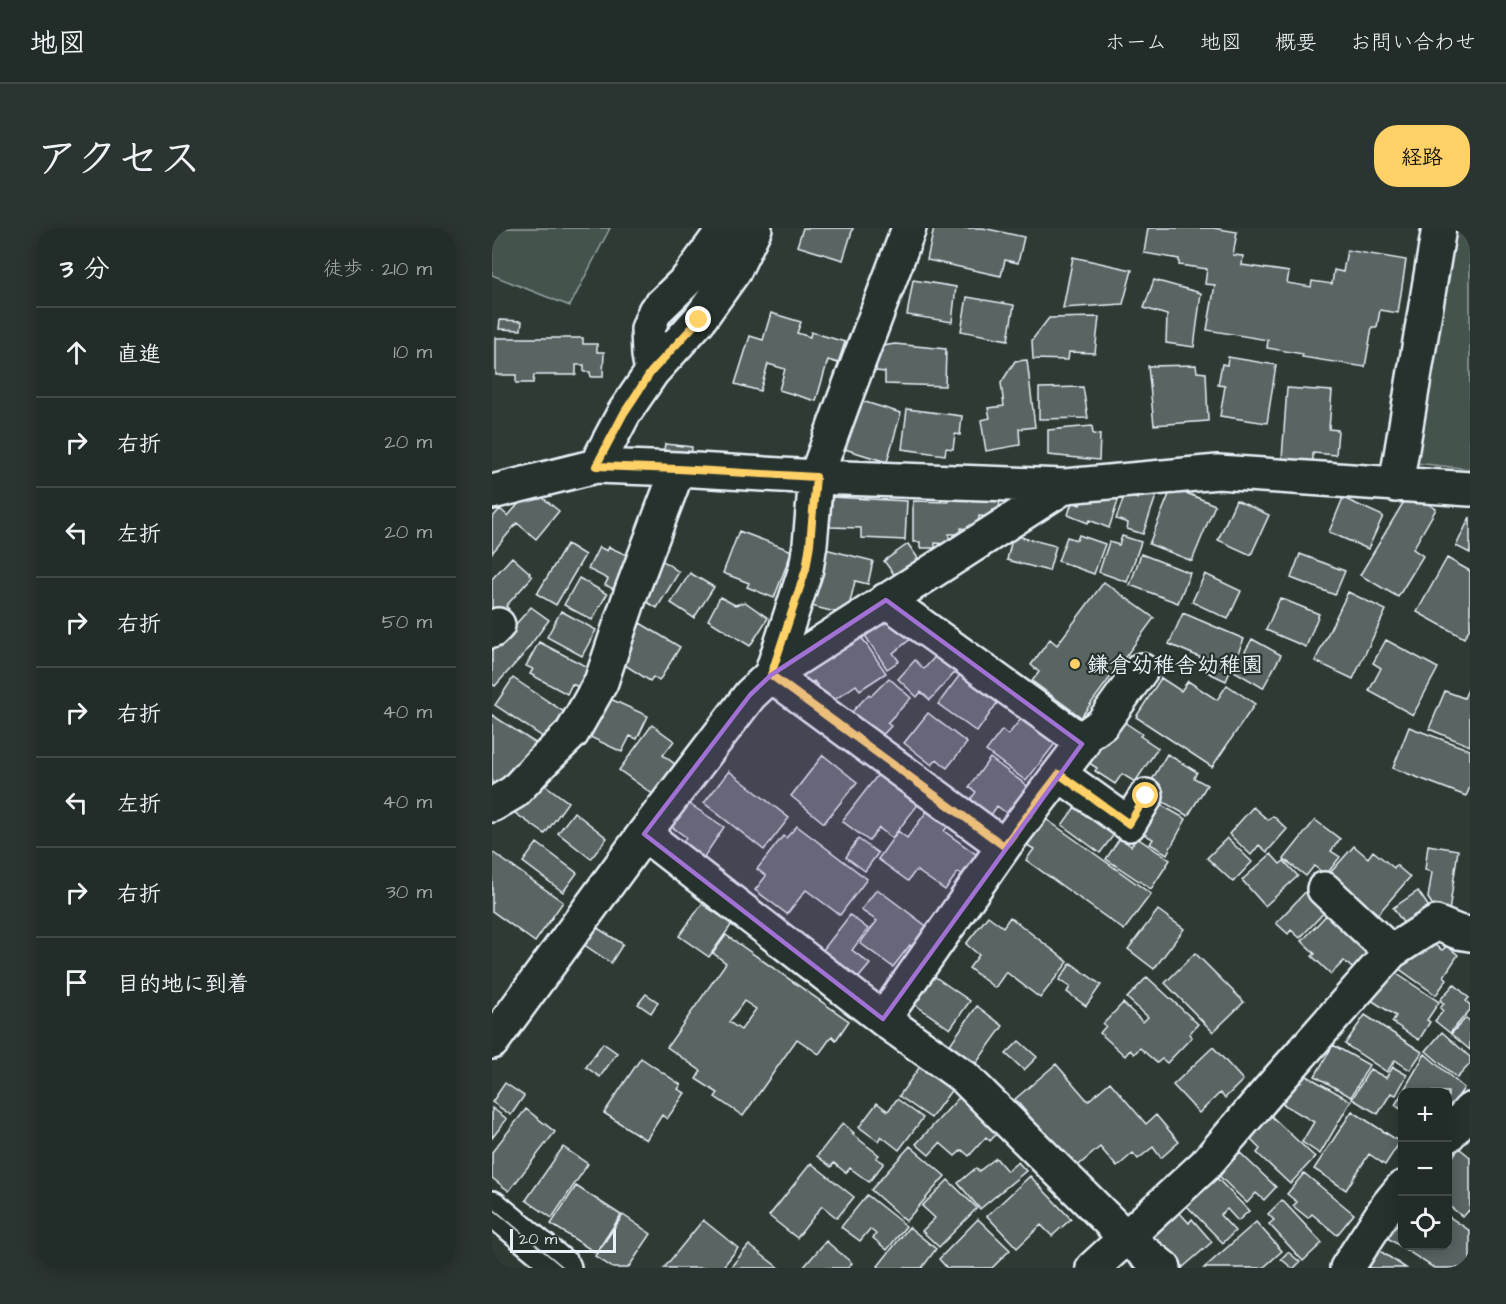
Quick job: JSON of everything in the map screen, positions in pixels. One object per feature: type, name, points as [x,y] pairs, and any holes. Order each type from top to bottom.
[{"type":"street","points":[[651,372],[648,329],[655,310],[688,279],[724,228]]},
{"type":"street","points":[[596,466],[624,413],[651,372],[699,320],[734,271],[755,228]]},
{"type":"street","points":[[771,675],[806,569],[816,477],[909,228]]},
{"type":"street","points":[[1395,485],[1439,228]]},
{"type":"street","points":[[492,492],[596,466],[1065,486],[1218,472],[1470,489]]},
{"type":"street","points":[[492,805],[514,792],[572,733],[601,682],[631,593],[678,469]]},
{"type":"street","points":[[492,1042],[644,834],[750,695],[771,675],[1065,486]]},
{"type":"street","points":[[883,1019],[1004,846],[1082,744],[1080,740],[886,600]]},
{"type":"street","points":[[1080,740],[1102,724],[1141,670]]},
{"type":"street","points":[[771,675],[1004,846]]},
{"type":"street","points":[[1059,774],[1129,824],[1146,796]]},
{"type":"street","points":[[644,834],[883,1019],[964,1077],[1125,1237],[1164,1268]]},
{"type":"street","points":[[1324,889],[1391,952]]},
{"type":"street","points":[[1093,1268],[1205,1165],[1391,952],[1436,923],[1466,942]]},
{"type":"street","points":[[1452,1130],[1470,1110]]},
{"type":"street","points":[[1347,1268],[1398,1193]]},
{"type":"street","points":[[492,1208],[564,1268]]},
{"type":"highlighted area","points":[[886,600],[1082,744],[883,1019],[644,834],[750,695],[771,675]]},
{"type":"shaded area","points":[[492,228],[610,228],[570,306],[492,275]]},
{"type":"shaded area","points":[[1448,228],[1470,228],[1470,469],[1415,463]]},
{"type":"building","points":[[803,228],[853,228],[843,260],[797,246]]},
{"type":"building","points":[[934,228],[983,228],[1024,237],[1018,263],[1005,260],[1001,276],[927,260]]},
{"type":"building","points":[[1148,228],[1213,228],[1237,232],[1233,255],[1243,256],[1242,265],[1289,272],[1287,283],[1311,287],[1312,281],[1332,284],[1334,270],[1343,272],[1347,250],[1406,260],[1398,313],[1380,310],[1377,327],[1372,327],[1365,367],[1302,357],[1303,354],[1267,348],[1268,340],[1207,330],[1215,285],[1205,284],[1207,269],[1179,265],[1179,259],[1144,253]]},
{"type":"building","points":[[1073,257],[1132,270],[1123,304],[1063,308]]},
{"type":"building","points":[[913,280],[956,287],[952,322],[907,315]]},
{"type":"building","points":[[1154,280],[1201,293],[1194,347],[1166,343],[1167,315],[1144,308]]},
{"type":"building","points":[[967,297],[1014,305],[1008,340],[961,331]]},
{"type":"building","points":[[771,313],[801,322],[797,333],[810,337],[811,332],[845,342],[838,363],[828,360],[816,401],[779,390],[785,369],[768,364],[760,391],[735,384],[750,336],[763,340]]},
{"type":"building","points":[[1099,317],[1095,353],[1069,352],[1068,360],[1033,359],[1032,340],[1049,318]]},
{"type":"building","points":[[500,320],[522,321],[521,330],[499,329]]},
{"type":"building","points":[[496,338],[583,338],[583,344],[597,344],[597,352],[604,352],[603,377],[591,377],[590,372],[584,372],[584,365],[576,365],[576,375],[534,375],[533,383],[516,383],[516,375],[496,375]]},
{"type":"building","points":[[895,344],[946,349],[945,386],[885,384],[885,372],[876,371],[877,347]]},
{"type":"building","points":[[1228,357],[1276,365],[1267,423],[1220,416],[1225,386],[1218,385],[1222,364],[1227,365]]},
{"type":"building","points":[[1027,360],[1035,427],[1019,429],[1020,445],[986,451],[981,420],[990,418],[988,408],[1004,406],[1001,383],[1015,361]]},
{"type":"building","points":[[1196,365],[1197,372],[1206,373],[1208,421],[1154,425],[1148,366]]},
{"type":"building","points":[[1083,387],[1088,418],[1039,419],[1039,388]]},
{"type":"building","points":[[1287,388],[1332,391],[1329,429],[1338,430],[1336,455],[1313,453],[1313,461],[1282,459]]},
{"type":"building","points":[[852,398],[901,413],[887,462],[838,447]]},
{"type":"building","points":[[907,409],[962,416],[960,435],[955,434],[953,449],[946,448],[945,455],[902,449]]},
{"type":"building","points":[[1092,426],[1093,434],[1100,435],[1099,460],[1048,455],[1048,430]]},
{"type":"building","points":[[665,444],[692,447],[691,460],[663,457]]},
{"type":"building","points":[[1172,487],[1215,505],[1192,561],[1149,544]]},
{"type":"building","points":[[1141,491],[1156,496],[1143,534],[1127,529],[1128,523],[1116,519],[1125,494],[1138,499]]},
{"type":"building","points":[[1101,492],[1119,498],[1109,528],[1068,515],[1072,502],[1080,505],[1083,496],[1097,501]]},
{"type":"building","points":[[948,496],[1000,497],[999,511],[992,510],[992,517],[979,516],[978,525],[970,525],[969,529],[961,528],[961,534],[949,534],[949,544],[935,543],[935,548],[920,548],[920,542],[913,542],[913,501],[948,502]]},
{"type":"building","points":[[832,497],[907,501],[905,540],[861,538],[861,528],[830,527]]},
{"type":"building","points":[[543,498],[559,511],[536,539],[517,523],[492,553],[492,518],[500,509],[508,516],[520,502]]},
{"type":"building","points":[[1343,498],[1383,516],[1368,549],[1329,532]]},
{"type":"building","points":[[1406,498],[1416,503],[1419,498],[1436,509],[1413,549],[1423,556],[1398,597],[1360,575]]},
{"type":"building","points":[[1236,500],[1269,515],[1251,555],[1218,540]]},
{"type":"building","points":[[1470,517],[1470,553],[1456,546]]},
{"type":"building","points":[[739,531],[792,551],[774,598],[747,587],[749,583],[723,573]]},
{"type":"building","points":[[1013,535],[1056,546],[1049,571],[1007,560]]},
{"type":"building","points":[[1079,535],[1105,544],[1094,574],[1058,561],[1067,537],[1077,540]]},
{"type":"building","points":[[1122,536],[1141,542],[1127,582],[1099,572],[1109,542],[1119,545]]},
{"type":"building","points":[[567,544],[585,555],[556,605],[537,594]]},
{"type":"building","points":[[908,544],[922,564],[899,581],[884,561]]},
{"type":"building","points":[[599,547],[607,551],[609,547],[629,556],[618,579],[625,582],[620,592],[605,585],[608,579],[588,569]]},
{"type":"building","points":[[825,549],[873,561],[868,584],[855,581],[847,615],[811,606]]},
{"type":"building","points":[[1141,554],[1190,573],[1178,603],[1130,585]]},
{"type":"building","points":[[1300,554],[1345,571],[1335,595],[1291,578]]},
{"type":"building","points":[[656,556],[679,572],[657,608],[638,597]]},
{"type":"building","points":[[512,557],[532,577],[506,606],[509,609],[498,622],[492,623],[492,579]]},
{"type":"building","points":[[1447,558],[1470,571],[1470,628],[1464,638],[1417,612]]},
{"type":"building","points":[[690,573],[714,587],[694,618],[671,603]]},
{"type":"building","points":[[1205,574],[1241,591],[1228,619],[1192,602]]},
{"type":"building","points":[[579,578],[607,594],[592,620],[564,605]]},
{"type":"building","points":[[1104,582],[1154,618],[1081,717],[1032,681],[1039,672],[1031,665],[1050,639],[1057,645]]},
{"type":"building","points":[[1348,592],[1386,610],[1353,679],[1315,661]]},
{"type":"building","points":[[720,597],[735,605],[745,602],[768,618],[750,646],[708,620]]},
{"type":"building","points":[[1280,598],[1319,614],[1306,647],[1266,630]]},
{"type":"building","points":[[531,607],[549,620],[523,655],[495,686],[492,684],[492,651]]},
{"type":"building","points":[[561,611],[596,630],[582,656],[547,637]]},
{"type":"building","points":[[1183,613],[1244,639],[1226,681],[1207,672],[1211,662],[1169,644]]},
{"type":"building","points":[[891,615],[917,634],[893,653],[899,661],[887,669],[864,634]]},
{"type":"building","points":[[640,623],[680,647],[659,681],[653,677],[650,681],[617,660]]},
{"type":"building","points":[[860,635],[886,673],[860,690],[856,685],[830,703],[814,681],[807,685],[799,675]]},
{"type":"building","points":[[1252,639],[1281,655],[1263,688],[1234,671]]},
{"type":"building","points":[[1386,640],[1438,668],[1413,715],[1369,691],[1381,668],[1373,663]]},
{"type":"building","points":[[539,642],[595,671],[585,690],[572,684],[567,694],[530,674],[533,669],[526,666]]},
{"type":"building","points":[[941,650],[960,667],[930,700],[921,692],[917,697],[898,679],[915,660],[924,669]]},
{"type":"building","points":[[962,672],[1000,699],[977,732],[938,704]]},
{"type":"building","points":[[513,678],[564,712],[546,739],[495,705]]},
{"type":"building","points":[[889,678],[911,698],[887,723],[891,726],[878,740],[850,714],[869,694],[871,696]]},
{"type":"building","points":[[1161,678],[1181,691],[1188,681],[1217,700],[1227,685],[1255,704],[1212,767],[1136,717]]},
{"type":"building","points":[[1470,685],[1470,746],[1429,729],[1445,691],[1464,698]]},
{"type":"building","points":[[606,697],[648,716],[637,739],[630,736],[622,752],[588,736]]},
{"type":"building","points":[[928,713],[967,743],[947,768],[937,759],[932,765],[904,743]]},
{"type":"building","points":[[492,715],[543,748],[492,799]]},
{"type":"building","points":[[1024,715],[1057,741],[1026,781],[986,751],[1002,730],[1008,735]]},
{"type":"building","points":[[1118,718],[1158,748],[1135,782],[1122,774],[1115,784],[1095,771],[1097,768],[1089,763]]},
{"type":"building","points":[[652,725],[674,741],[663,755],[676,765],[654,795],[619,770]]},
{"type":"building","points":[[1409,727],[1470,750],[1470,787],[1466,796],[1393,768]]},
{"type":"building","points":[[1167,754],[1197,772],[1194,778],[1207,785],[1188,816],[1158,799],[1149,785]]},
{"type":"building","points":[[823,755],[857,782],[824,823],[791,796]]},
{"type":"building","points":[[990,758],[1034,791],[1013,818],[997,806],[991,815],[970,800],[976,792],[969,787]]},
{"type":"building","points":[[729,771],[789,818],[764,850],[704,803]]},
{"type":"building","points":[[880,772],[920,802],[892,838],[879,828],[869,841],[842,821]]},
{"type":"building","points":[[541,782],[568,802],[545,834],[515,813]]},
{"type":"building","points":[[1081,799],[1119,828],[1100,853],[1062,825]]},
{"type":"building","points":[[1152,800],[1186,819],[1167,854],[1150,844],[1153,839],[1135,829]]},
{"type":"building","points":[[685,801],[724,827],[700,863],[679,848],[686,837],[669,825]]},
{"type":"building","points":[[1253,807],[1268,820],[1273,816],[1287,829],[1267,852],[1259,845],[1251,855],[1229,834]]},
{"type":"building","points":[[927,811],[948,826],[944,831],[977,855],[963,875],[958,872],[945,890],[916,870],[908,881],[878,859],[898,831],[907,838]]},
{"type":"building","points":[[574,812],[607,838],[591,859],[558,833]]},
{"type":"building","points":[[1046,819],[1151,894],[1124,930],[1026,860],[1034,849],[1027,845]]},
{"type":"building","points":[[1315,820],[1340,839],[1331,851],[1340,857],[1326,875],[1314,866],[1306,876],[1284,859]]},
{"type":"building","points":[[797,826],[867,879],[840,915],[806,890],[787,914],[755,890],[766,876],[757,869],[783,836],[786,838]]},
{"type":"building","points":[[1120,838],[1131,846],[1137,838],[1170,860],[1151,889],[1106,859]]},
{"type":"building","points":[[1227,838],[1252,862],[1233,882],[1207,858]]},
{"type":"building","points":[[858,839],[878,853],[865,871],[846,857]]},
{"type":"building","points":[[537,843],[577,873],[563,892],[523,862]]},
{"type":"building","points":[[1428,845],[1458,850],[1449,912],[1436,910],[1428,898],[1432,872],[1425,870]]},
{"type":"building","points":[[1354,846],[1368,858],[1373,851],[1394,868],[1396,865],[1410,877],[1378,914],[1330,873]]},
{"type":"building","points":[[492,852],[563,902],[535,942],[492,911]]},
{"type":"building","points":[[1271,854],[1280,864],[1284,861],[1298,876],[1265,906],[1242,880]]},
{"type":"building","points":[[1311,886],[1331,905],[1300,938],[1291,930],[1288,934],[1276,923]]},
{"type":"building","points":[[877,889],[929,928],[914,949],[910,945],[893,967],[860,943],[877,921],[861,910]]},
{"type":"building","points":[[1418,891],[1431,910],[1406,927],[1393,908]]},
{"type":"building","points":[[702,904],[732,924],[709,957],[679,936]]},
{"type":"building","points":[[1335,906],[1381,949],[1358,973],[1344,961],[1331,974],[1312,956],[1315,954],[1302,941]]},
{"type":"building","points":[[1158,910],[1184,929],[1154,969],[1128,949]]},
{"type":"building","points":[[850,915],[868,929],[852,950],[870,964],[855,982],[819,955]]},
{"type":"building","points":[[988,916],[1003,927],[1010,917],[1068,962],[1040,998],[1006,972],[995,988],[969,968],[979,955],[966,944]]},
{"type":"building","points":[[591,924],[623,944],[611,963],[580,942]]},
{"type":"building","points":[[726,935],[849,1021],[836,1040],[832,1036],[819,1054],[797,1039],[743,1116],[715,1097],[718,1093],[696,1079],[701,1071],[667,1047],[726,963],[713,953]],"holes":[[[744,1001],[756,1009],[741,1030],[729,1022]]]},
{"type":"building","points":[[1432,943],[1442,950],[1447,946],[1458,955],[1444,976],[1447,979],[1436,995],[1398,968],[1410,951]]},
{"type":"building","points":[[1195,953],[1244,1002],[1213,1032],[1165,983]]},
{"type":"building","points":[[1071,963],[1101,985],[1086,1006],[1067,992],[1070,987],[1059,980]]},
{"type":"building","points":[[1391,970],[1439,1002],[1427,1020],[1430,1022],[1419,1040],[1392,1022],[1396,1016],[1371,1000]]},
{"type":"building","points":[[931,974],[970,1001],[950,1029],[911,1002]]},
{"type":"building","points":[[1147,977],[1198,1024],[1189,1034],[1192,1037],[1167,1063],[1162,1059],[1157,1063],[1140,1048],[1134,1054],[1130,1050],[1125,1056],[1100,1033],[1106,1026],[1103,1024],[1123,1003],[1143,1022],[1148,1017],[1127,998]]},
{"type":"building","points":[[1454,984],[1469,998],[1466,1001],[1470,1005],[1470,1010],[1450,1033],[1435,1021],[1443,1011],[1440,1008],[1444,1004],[1440,1000]]},
{"type":"building","points":[[646,994],[658,1002],[651,1013],[638,1004]]},
{"type":"building","points":[[977,1006],[1003,1026],[967,1076],[941,1057]]},
{"type":"building","points":[[1365,1015],[1422,1052],[1410,1070],[1395,1060],[1387,1072],[1345,1044]]},
{"type":"building","points":[[1466,1018],[1470,1021],[1470,1050],[1451,1034]]},
{"type":"building","points":[[1442,1032],[1470,1057],[1470,1064],[1457,1078],[1426,1051]]},
{"type":"building","points":[[1019,1041],[1037,1057],[1024,1070],[1006,1054]]},
{"type":"building","points":[[603,1043],[617,1053],[600,1077],[586,1067]]},
{"type":"building","points":[[1333,1045],[1369,1065],[1351,1097],[1315,1076]]},
{"type":"building","points":[[1213,1047],[1243,1080],[1225,1098],[1220,1093],[1199,1113],[1173,1085]]},
{"type":"building","points":[[929,1054],[961,1077],[931,1118],[899,1096]]},
{"type":"building","points":[[1425,1054],[1464,1088],[1452,1105],[1452,1088],[1405,1088]]},
{"type":"building","points":[[641,1058],[681,1085],[678,1089],[685,1093],[667,1119],[662,1115],[646,1140],[604,1113]]},
{"type":"building","points":[[1056,1064],[1088,1101],[1110,1082],[1146,1124],[1156,1115],[1179,1142],[1161,1158],[1153,1147],[1138,1159],[1133,1153],[1117,1167],[1100,1147],[1074,1169],[1015,1099]]},
{"type":"building","points":[[1393,1067],[1407,1075],[1396,1095],[1391,1093],[1378,1114],[1352,1099],[1370,1069],[1386,1078]]},
{"type":"building","points":[[1300,1072],[1351,1101],[1320,1154],[1302,1142],[1314,1122],[1281,1103]]},
{"type":"building","points":[[505,1083],[524,1096],[511,1115],[492,1102]]},
{"type":"building","points":[[966,1090],[1005,1125],[990,1141],[986,1137],[969,1156],[962,1150],[955,1156],[940,1143],[929,1155],[916,1144]]},
{"type":"building","points":[[897,1099],[923,1118],[899,1150],[881,1136],[878,1141],[859,1127],[877,1103],[888,1111]]},
{"type":"building","points":[[492,1108],[507,1119],[492,1138]]},
{"type":"building","points":[[526,1109],[555,1132],[509,1191],[492,1178],[492,1152]]},
{"type":"building","points":[[1352,1111],[1398,1141],[1398,1145],[1385,1165],[1369,1154],[1346,1190],[1314,1169]]},
{"type":"building","points":[[1270,1115],[1315,1157],[1290,1184],[1257,1153],[1260,1149],[1249,1138]]},
{"type":"building","points":[[843,1123],[854,1133],[852,1134],[879,1155],[876,1158],[884,1163],[869,1182],[850,1168],[846,1173],[834,1163],[831,1167],[817,1156]]},
{"type":"building","points":[[910,1146],[945,1176],[906,1221],[871,1190]]},
{"type":"building","points":[[563,1147],[588,1164],[552,1218],[526,1200]]},
{"type":"building","points":[[1235,1148],[1276,1187],[1264,1200],[1256,1193],[1247,1203],[1214,1171]]},
{"type":"building","points":[[1459,1148],[1470,1157],[1470,1211],[1463,1217],[1452,1208],[1452,1158]]},
{"type":"building","points":[[996,1158],[1007,1171],[1018,1162],[1026,1171],[980,1209],[958,1183],[976,1168],[979,1171]]},
{"type":"building","points":[[811,1163],[854,1197],[837,1218],[822,1206],[797,1238],[769,1216]]},
{"type":"building","points":[[1304,1173],[1354,1214],[1337,1235],[1312,1214],[1308,1218],[1293,1206],[1297,1202],[1287,1194]]},
{"type":"building","points":[[1213,1174],[1249,1211],[1238,1221],[1227,1209],[1220,1215],[1235,1231],[1223,1243],[1183,1202]]},
{"type":"building","points":[[1030,1176],[1071,1219],[1052,1236],[1041,1225],[1017,1248],[987,1216]]},
{"type":"building","points":[[948,1180],[977,1208],[939,1247],[922,1231],[935,1218],[922,1206]]},
{"type":"building","points":[[576,1186],[621,1215],[596,1253],[551,1224]]},
{"type":"building","points":[[867,1195],[906,1226],[887,1250],[873,1238],[876,1234],[870,1229],[860,1241],[841,1227]]},
{"type":"building","points":[[1282,1200],[1322,1243],[1303,1261],[1269,1224],[1274,1220],[1268,1214]]},
{"type":"building","points":[[1179,1212],[1189,1223],[1192,1219],[1212,1242],[1182,1268],[1152,1235]]},
{"type":"building","points":[[623,1215],[651,1234],[628,1268],[613,1268],[595,1256]]},
{"type":"building","points":[[1398,1218],[1398,1245],[1386,1237]]},
{"type":"building","points":[[978,1219],[1010,1250],[992,1268],[947,1268],[939,1259]]},
{"type":"building","points":[[1452,1219],[1470,1231],[1470,1268],[1434,1268],[1406,1250],[1452,1250]]},
{"type":"building","points":[[703,1220],[738,1248],[722,1268],[664,1268]]},
{"type":"building","points":[[1256,1222],[1282,1251],[1263,1268],[1204,1268]]},
{"type":"building","points":[[909,1227],[936,1249],[922,1268],[881,1268],[878,1266]]},
{"type":"building","points":[[826,1241],[852,1263],[848,1268],[803,1268]]},
{"type":"building","points":[[749,1245],[779,1268],[730,1268]]},
{"type":"building","points":[[1377,1249],[1406,1268],[1365,1268]]},
{"type":"building","points":[[1288,1252],[1300,1262],[1294,1268],[1281,1259]]},
{"type":"tram line","points":[[492,1208],[564,1268]]},
{"type":"place","name":"鎌倉幼稚舎幼稚園","points":[[1075,664]]},
{"type":"route","points":[[699,320],[651,372],[624,413],[596,466],[816,477],[806,569],[771,675],[1004,846],[1059,774],[1129,824],[1146,796]]}]
